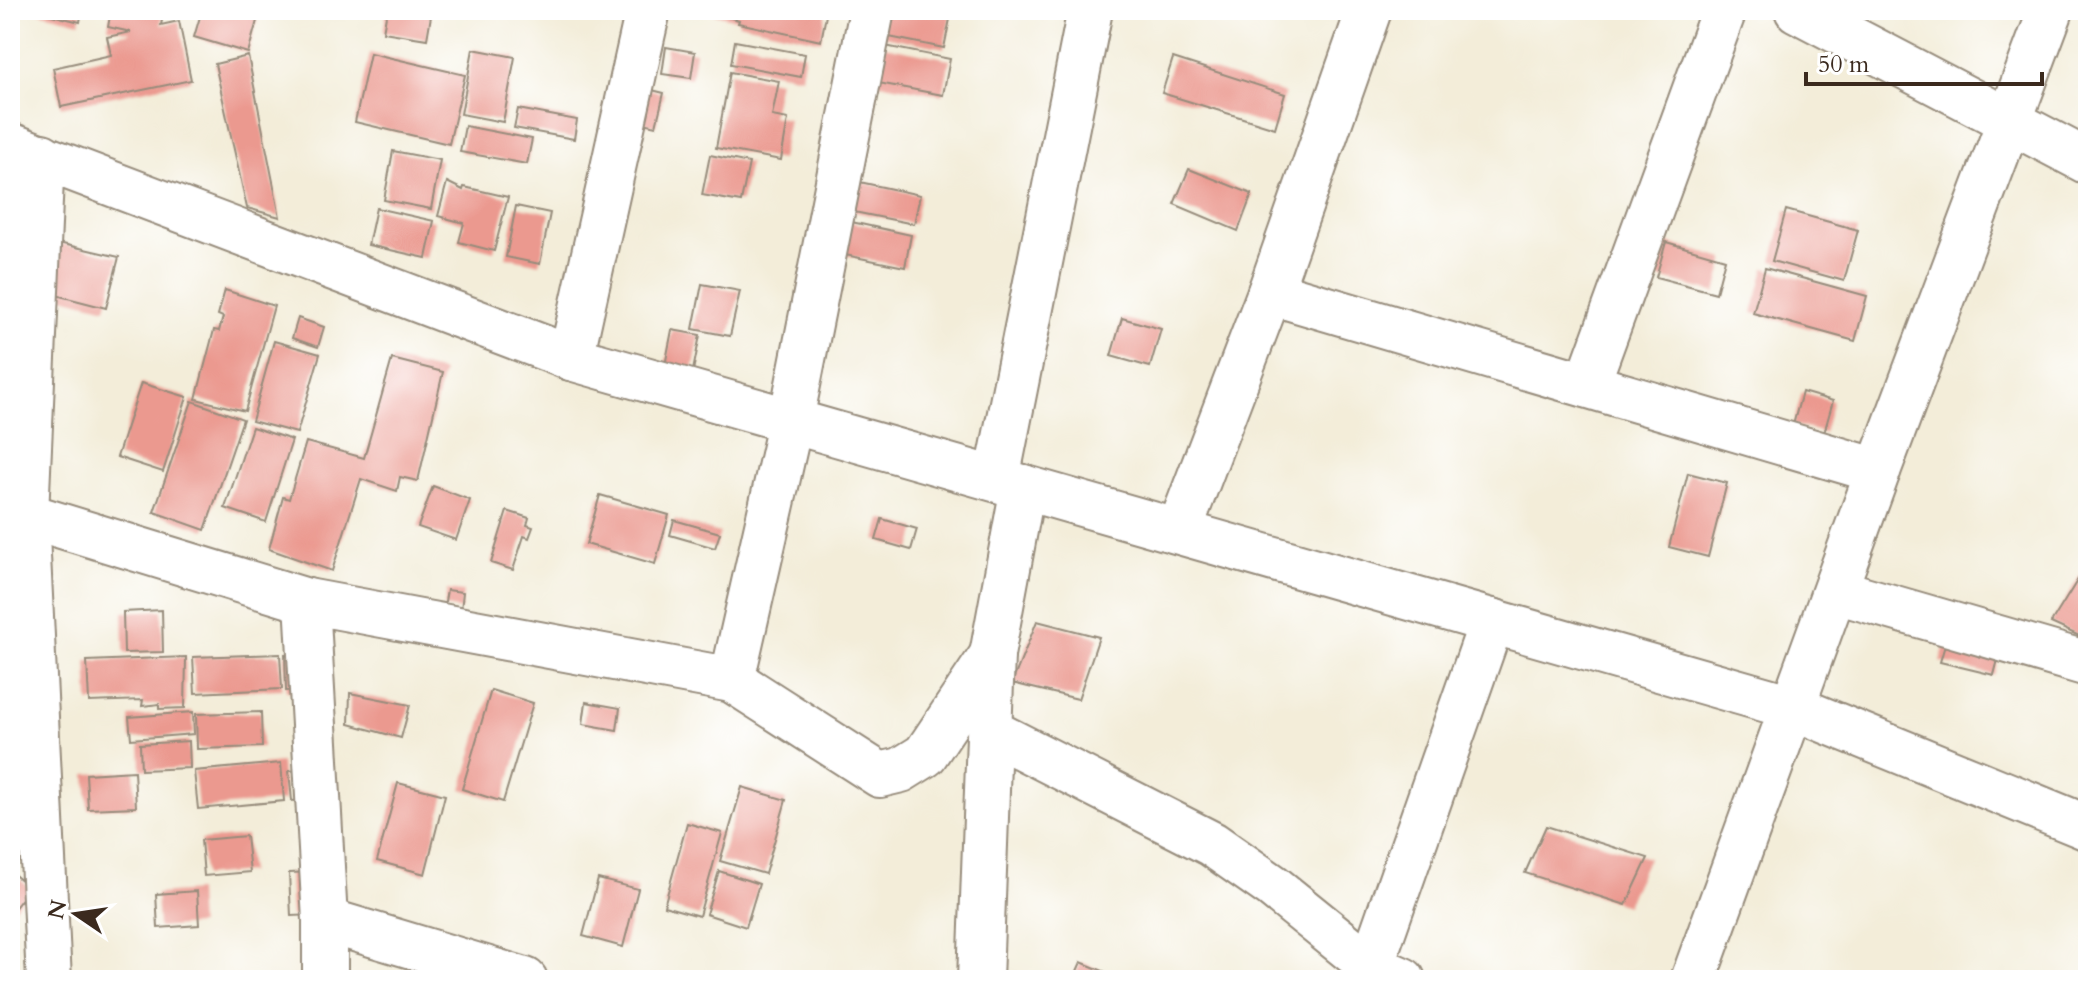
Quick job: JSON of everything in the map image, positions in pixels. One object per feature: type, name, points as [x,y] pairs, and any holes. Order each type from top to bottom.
[{"type":"street","points":[[571,358],[648,10]]},
{"type":"street","points":[[732,680],[791,420],[872,10]]},
{"type":"street","points":[[980,980],[992,655],[1010,483],[1090,10]]},
{"type":"street","points":[[1179,531],[1270,292],[1369,10]]},
{"type":"street","points":[[1587,385],[1724,10]]},
{"type":"street","points":[[1797,10],[2088,162]]},
{"type":"street","points":[[1693,980],[1878,471],[2051,10]]},
{"type":"street","points":[[49,980],[26,515],[26,150],[571,358],[1792,707],[2088,828]]},
{"type":"street","points":[[1270,292],[1878,471]]},
{"type":"street","points":[[26,515],[307,601],[732,680],[880,775],[901,770],[925,755],[992,655]]},
{"type":"street","points":[[1836,591],[2088,664]]},
{"type":"street","points":[[307,601],[325,920],[325,980]]},
{"type":"street","points":[[990,731],[1212,844],[1272,886],[1380,975],[1492,621]]},
{"type":"street","points":[[325,920],[525,980]]},
{"type":"building","points":[[31,10],[82,10],[80,22]]},
{"type":"building","points":[[111,10],[164,10],[161,25],[179,21],[191,80],[61,107],[53,68],[111,55],[107,37],[131,32],[108,27]]},
{"type":"building","points":[[202,10],[260,10],[248,53],[194,37]]},
{"type":"building","points":[[387,10],[432,10],[427,39],[383,32]]},
{"type":"building","points":[[700,10],[827,10],[821,41],[738,23],[739,20]]},
{"type":"building","points":[[873,10],[930,10],[951,14],[944,48],[869,33]]},
{"type":"building","points":[[735,41],[805,54],[801,77],[731,64]]},
{"type":"building","points":[[880,45],[950,59],[943,95],[873,82]]},
{"type":"building","points":[[666,47],[695,52],[691,78],[662,74]]},
{"type":"building","points":[[473,49],[515,57],[503,122],[461,114]]},
{"type":"building","points":[[370,53],[465,75],[449,144],[355,122]]},
{"type":"building","points":[[248,56],[280,217],[247,208],[215,64]]},
{"type":"building","points":[[1173,58],[1285,94],[1275,128],[1162,93]]},
{"type":"building","points":[[730,72],[779,81],[772,116],[788,119],[781,160],[716,148]]},
{"type":"building","points":[[632,85],[664,93],[656,126],[623,118]]},
{"type":"building","points":[[518,109],[577,120],[574,139],[514,128]]},
{"type":"building","points":[[465,126],[532,139],[527,164],[460,152]]},
{"type":"building","points":[[393,151],[440,160],[431,209],[384,200]]},
{"type":"building","points":[[710,155],[749,163],[741,202],[702,195]]},
{"type":"building","points":[[1189,169],[1252,194],[1238,231],[1174,204]]},
{"type":"building","points":[[855,181],[920,195],[914,224],[849,211]]},
{"type":"building","points":[[447,182],[463,190],[464,187],[508,197],[494,251],[459,242],[464,223],[438,216]]},
{"type":"building","points":[[516,206],[550,213],[540,264],[506,257]]},
{"type":"building","points":[[376,208],[434,221],[426,258],[368,245]]},
{"type":"building","points":[[1786,210],[1858,230],[1844,281],[1772,261]]},
{"type":"building","points":[[847,221],[911,235],[905,267],[840,254]]},
{"type":"building","points":[[41,239],[119,257],[106,308],[44,292]]},
{"type":"building","points":[[1666,242],[1725,259],[1716,293],[1656,277]]},
{"type":"building","points":[[1765,268],[1867,296],[1855,341],[1753,313]]},
{"type":"building","points":[[702,284],[740,291],[730,336],[693,329]]},
{"type":"building","points":[[225,290],[274,306],[245,411],[196,399],[214,330],[219,331],[223,317],[218,315]]},
{"type":"building","points":[[298,318],[324,327],[318,347],[292,338]]},
{"type":"building","points":[[1122,318],[1161,329],[1150,367],[1111,356]]},
{"type":"building","points":[[672,330],[700,335],[692,376],[664,371]]},
{"type":"building","points":[[274,341],[320,354],[297,433],[252,421]]},
{"type":"building","points":[[392,359],[443,372],[418,481],[400,477],[397,491],[361,479],[332,571],[269,549],[283,497],[289,499],[306,442],[364,458]]},
{"type":"building","points":[[141,383],[187,397],[163,472],[117,457]]},
{"type":"building","points":[[1802,392],[1833,401],[1824,433],[1793,425]]},
{"type":"building","points":[[192,401],[243,419],[205,530],[154,512]]},
{"type":"building","points":[[252,427],[292,440],[266,522],[225,508]]},
{"type":"building","points":[[1688,473],[1727,483],[1708,557],[1669,547]]},
{"type":"building","points":[[433,486],[470,500],[456,540],[418,527]]},
{"type":"building","points":[[600,495],[669,515],[655,564],[586,544]]},
{"type":"building","points":[[507,511],[529,518],[527,525],[533,527],[529,538],[524,536],[513,570],[491,563]]},
{"type":"building","points":[[882,519],[917,529],[911,550],[876,540]]},
{"type":"building","points":[[674,520],[720,533],[715,548],[670,535]]},
{"type":"building","points":[[2088,563],[2088,640],[2051,623]]},
{"type":"building","points":[[447,590],[463,592],[461,610],[444,607]]},
{"type":"building","points":[[162,610],[163,652],[124,653],[123,612]]},
{"type":"building","points":[[1037,621],[1099,637],[1078,699],[1012,683]]},
{"type":"building","points":[[1947,638],[2000,652],[1994,675],[1940,662]]},
{"type":"building","points":[[304,653],[305,690],[286,691],[285,654]]},
{"type":"building","points":[[280,654],[282,689],[195,693],[193,657]]},
{"type":"building","points":[[186,657],[185,708],[159,709],[159,704],[142,706],[143,700],[89,702],[87,661]]},
{"type":"building","points":[[491,690],[533,703],[503,802],[462,789]]},
{"type":"building","points":[[350,693],[410,705],[401,738],[349,724]]},
{"type":"building","points":[[586,702],[620,708],[617,730],[583,724]]},
{"type":"building","points":[[193,712],[194,734],[131,739],[129,717]]},
{"type":"building","points":[[261,712],[262,747],[197,749],[196,714]]},
{"type":"building","points":[[189,741],[190,768],[141,770],[140,744]]},
{"type":"building","points":[[281,763],[284,801],[198,809],[194,771]]},
{"type":"building","points":[[311,769],[314,799],[292,801],[289,771]]},
{"type":"building","points":[[134,771],[136,807],[88,809],[86,774]]},
{"type":"building","points":[[398,783],[445,795],[425,874],[377,861]]},
{"type":"building","points":[[742,787],[786,800],[765,874],[720,861]]},
{"type":"building","points":[[687,823],[722,833],[699,916],[664,906]]},
{"type":"building","points":[[1546,826],[1648,858],[1626,905],[1525,873]]},
{"type":"building","points":[[246,836],[250,872],[204,876],[201,840]]},
{"type":"building","points":[[10,871],[30,888],[10,914]]},
{"type":"building","points":[[719,871],[759,884],[746,927],[706,914]]},
{"type":"building","points":[[313,872],[315,915],[291,916],[289,873]]},
{"type":"building","points":[[598,879],[638,889],[623,947],[583,936]]},
{"type":"building","points":[[197,891],[199,925],[158,928],[156,894]]},
{"type":"building","points":[[1081,962],[1125,980],[1073,980]]}]
